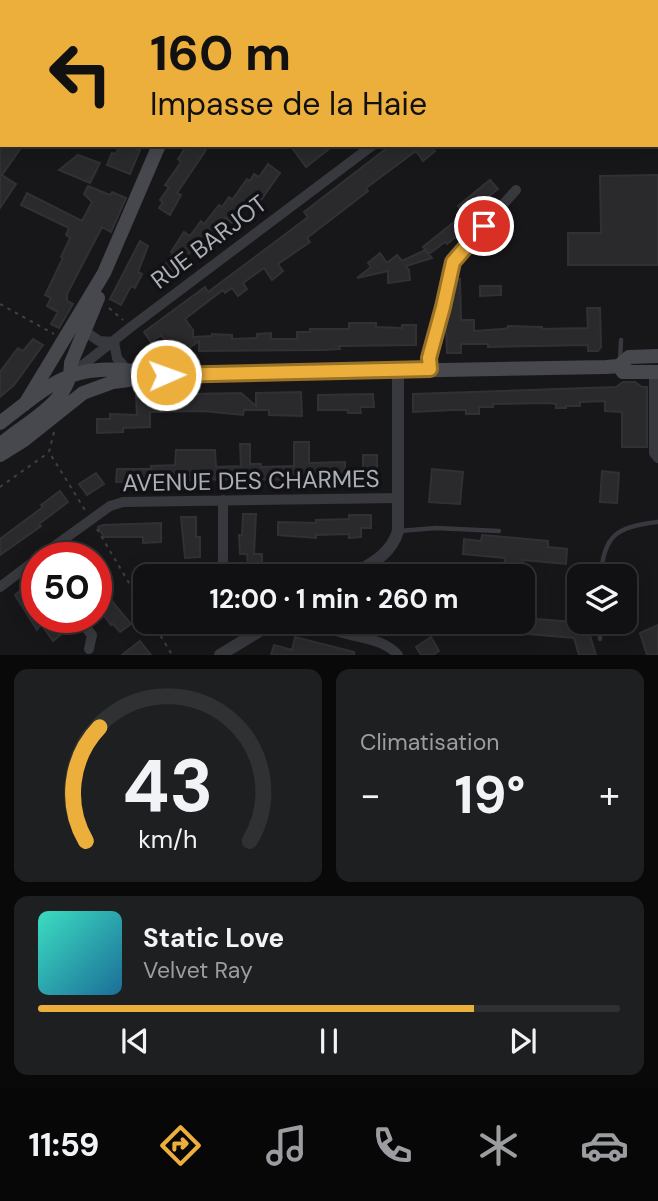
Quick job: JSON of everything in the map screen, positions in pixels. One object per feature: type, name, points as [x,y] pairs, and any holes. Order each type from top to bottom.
[{"type":"main road","points":[[0,445],[55,401],[67,379],[80,328],[158,147]]},
{"type":"main road","points":[[25,404],[42,372],[61,346],[80,328],[97,298],[104,273]]},
{"type":"main road","points":[[61,346],[60,371],[83,393]]},
{"type":"main road","points":[[0,455],[24,440],[83,393],[113,382],[166,375],[619,366],[629,357],[658,356]]},
{"type":"main road","points":[[619,366],[623,372],[656,372]]},
{"type":"main road","points":[[0,423],[50,385],[89,369],[166,375]]},
{"type":"street","name":"RUE BARJOT","points":[[67,379],[131,327],[370,147]]},
{"type":"street","points":[[430,369],[429,358],[453,262],[516,190]]},
{"type":"street","points":[[80,328],[99,341],[114,342],[117,358],[127,370]]},
{"type":"street","points":[[369,564],[383,555],[395,542],[398,531],[398,371]]},
{"type":"street","points":[[656,372],[654,453],[658,458]]},
{"type":"street","name":"AVENUE DES CHARMES","points":[[62,542],[110,506],[123,502],[399,498]]},
{"type":"street","points":[[223,500],[223,564]]},
{"type":"street","name":"AVENUE DES CHARMES","points":[[0,587],[21,572]]},
{"type":"street","points":[[89,649],[90,633]]},
{"type":"street","points":[[220,655],[255,634]]},
{"type":"street","points":[[350,634],[391,647],[398,655]]},
{"type":"lane","points":[[619,366],[621,340]]},
{"type":"lane","points":[[602,564],[602,554],[610,539],[625,529],[658,522]]},
{"type":"lane","points":[[398,531],[436,528],[499,531]]},
{"type":"lane","points":[[600,634],[600,639]]},
{"type":"path","points":[[97,298],[131,327]]},
{"type":"path","points":[[0,304],[61,346]]},
{"type":"path","points":[[0,487],[49,453],[56,426]]},
{"type":"path","points":[[49,453],[133,590]]},
{"type":"path","points":[[160,634],[172,655]]},
{"type":"building","points":[[0,147],[22,147],[2,175],[16,184],[0,208]]},
{"type":"building","points":[[119,147],[140,150],[130,174],[107,165],[112,153],[116,154]]},
{"type":"building","points":[[186,147],[204,147],[206,150],[177,193],[181,195],[170,215],[159,208],[163,202],[160,200],[169,187],[165,185],[181,162],[178,159]]},
{"type":"building","points":[[291,147],[331,147],[306,167]]},
{"type":"building","points":[[388,147],[432,147],[435,151],[423,161],[416,151],[366,188],[368,191],[307,238],[310,242],[278,264],[283,271],[272,280],[264,268],[243,283],[247,289],[238,296],[232,288],[225,293],[223,290],[185,319],[193,330],[193,337],[212,334],[232,335],[232,339],[257,338],[257,334],[271,333],[271,339],[297,339],[297,332],[310,332],[310,329],[349,329],[349,323],[376,323],[376,327],[402,328],[402,325],[416,325],[416,345],[339,346],[340,349],[322,350],[199,351],[199,341],[184,352],[173,352],[161,335],[151,342],[144,332],[205,287],[208,292],[287,233],[308,217],[304,212]]},
{"type":"building","points":[[78,155],[100,163],[90,183],[59,170]]},
{"type":"building","points":[[268,164],[280,173],[257,204],[247,201],[232,223],[225,218],[208,241],[205,238],[197,249],[194,247],[175,272],[165,265],[184,232],[190,236],[201,221],[204,224],[219,205],[222,207],[229,197],[232,200],[247,179],[250,181],[254,174],[259,177]]},
{"type":"building","points":[[658,175],[658,265],[568,265],[568,233],[601,233],[600,176]]},
{"type":"building","points":[[490,180],[498,189],[488,197],[490,200],[481,209],[483,212],[447,244],[445,242],[429,254],[423,247],[459,218],[457,215],[462,211],[458,206]]},
{"type":"building","points":[[88,186],[126,198],[111,232],[102,227],[67,294],[67,301],[73,304],[59,328],[51,324],[58,312],[47,306],[51,298],[45,295],[63,258],[61,257],[70,238],[66,235],[69,228],[21,205],[27,193],[82,221],[92,202],[84,194]]},
{"type":"building","points":[[140,241],[148,246],[138,272],[142,274],[135,288],[131,286],[121,305],[110,299]]},
{"type":"building","points":[[425,250],[432,258],[406,266],[410,280],[388,283],[388,271],[357,278],[371,267],[368,263],[380,253],[387,263],[397,255],[402,261]]},
{"type":"building","points":[[456,279],[460,279],[461,320],[474,320],[474,331],[508,326],[542,329],[588,328],[587,308],[600,308],[601,347],[598,351],[588,351],[588,345],[488,347],[488,344],[461,344],[461,353],[447,353],[446,323]]},
{"type":"building","points":[[480,286],[501,286],[501,295],[480,296]]},
{"type":"building","points":[[33,339],[43,345],[14,385],[0,397],[0,372],[18,348],[23,351]]},
{"type":"building","points":[[623,382],[635,382],[647,387],[647,447],[622,447],[622,412],[605,411],[605,401],[580,402],[580,406],[566,408],[556,408],[556,404],[549,403],[493,404],[493,407],[479,407],[479,414],[466,414],[466,410],[413,412],[413,394],[616,387]]},
{"type":"building","points":[[301,392],[302,416],[269,415],[269,410],[244,410],[243,415],[202,411],[150,412],[150,427],[97,433],[97,419],[110,419],[110,414],[137,415],[136,395],[241,393],[256,406],[256,393]]},
{"type":"building","points":[[373,394],[374,407],[360,407],[361,413],[318,410],[318,395]]},
{"type":"building","points":[[294,442],[309,442],[309,463],[345,462],[345,480],[326,480],[326,477],[294,480],[116,482],[117,469],[151,469],[151,466],[175,465],[176,450],[215,450],[216,467],[241,466],[240,444],[250,444],[250,464],[261,464],[261,467],[294,466]]},
{"type":"building","points":[[363,455],[377,455],[377,476],[363,476]]},
{"type":"building","points":[[432,469],[463,472],[460,504],[429,502]]},
{"type":"building","points":[[602,471],[619,473],[617,503],[600,502]]},
{"type":"building","points":[[96,473],[104,484],[87,495],[79,484]]},
{"type":"building","points":[[60,491],[68,502],[39,524],[41,526],[0,555],[0,539]]},
{"type":"building","points":[[243,514],[256,514],[254,554],[262,554],[262,564],[248,564],[247,554],[240,554],[239,535],[242,535]]},
{"type":"building","points":[[349,515],[371,515],[371,528],[361,528],[361,537],[349,538],[349,534],[316,535],[316,538],[278,535],[278,522],[316,523],[316,520],[349,519]]},
{"type":"building","points":[[181,517],[196,517],[200,557],[185,558]]},
{"type":"building","points":[[161,523],[161,542],[143,543],[143,537],[104,537],[98,527],[103,525]]},
{"type":"building","points":[[482,535],[548,541],[548,547],[567,549],[566,564],[523,560],[523,564],[504,564],[505,558],[463,554],[464,539],[481,541]]},
{"type":"building","points":[[21,590],[21,605],[15,595]]},
{"type":"building","points":[[112,601],[131,624],[120,632],[113,624]]},
{"type":"building","points":[[535,619],[567,621],[567,634],[589,634],[596,655],[579,655],[574,638],[527,634],[535,634]]},
{"type":"building","points":[[658,625],[658,655],[647,655],[640,633]]},
{"type":"building","points":[[47,633],[63,633],[53,641]]},
{"type":"building","points":[[295,637],[354,652],[354,655],[271,655],[274,645],[292,650]]},
{"type":"building","points":[[431,637],[439,651],[433,655],[421,655],[416,647]]},
{"type":"building","points":[[140,641],[151,655],[122,655]]},
{"type":"route","points":[[166,375],[430,369],[429,358],[453,262],[484,226]]}]
